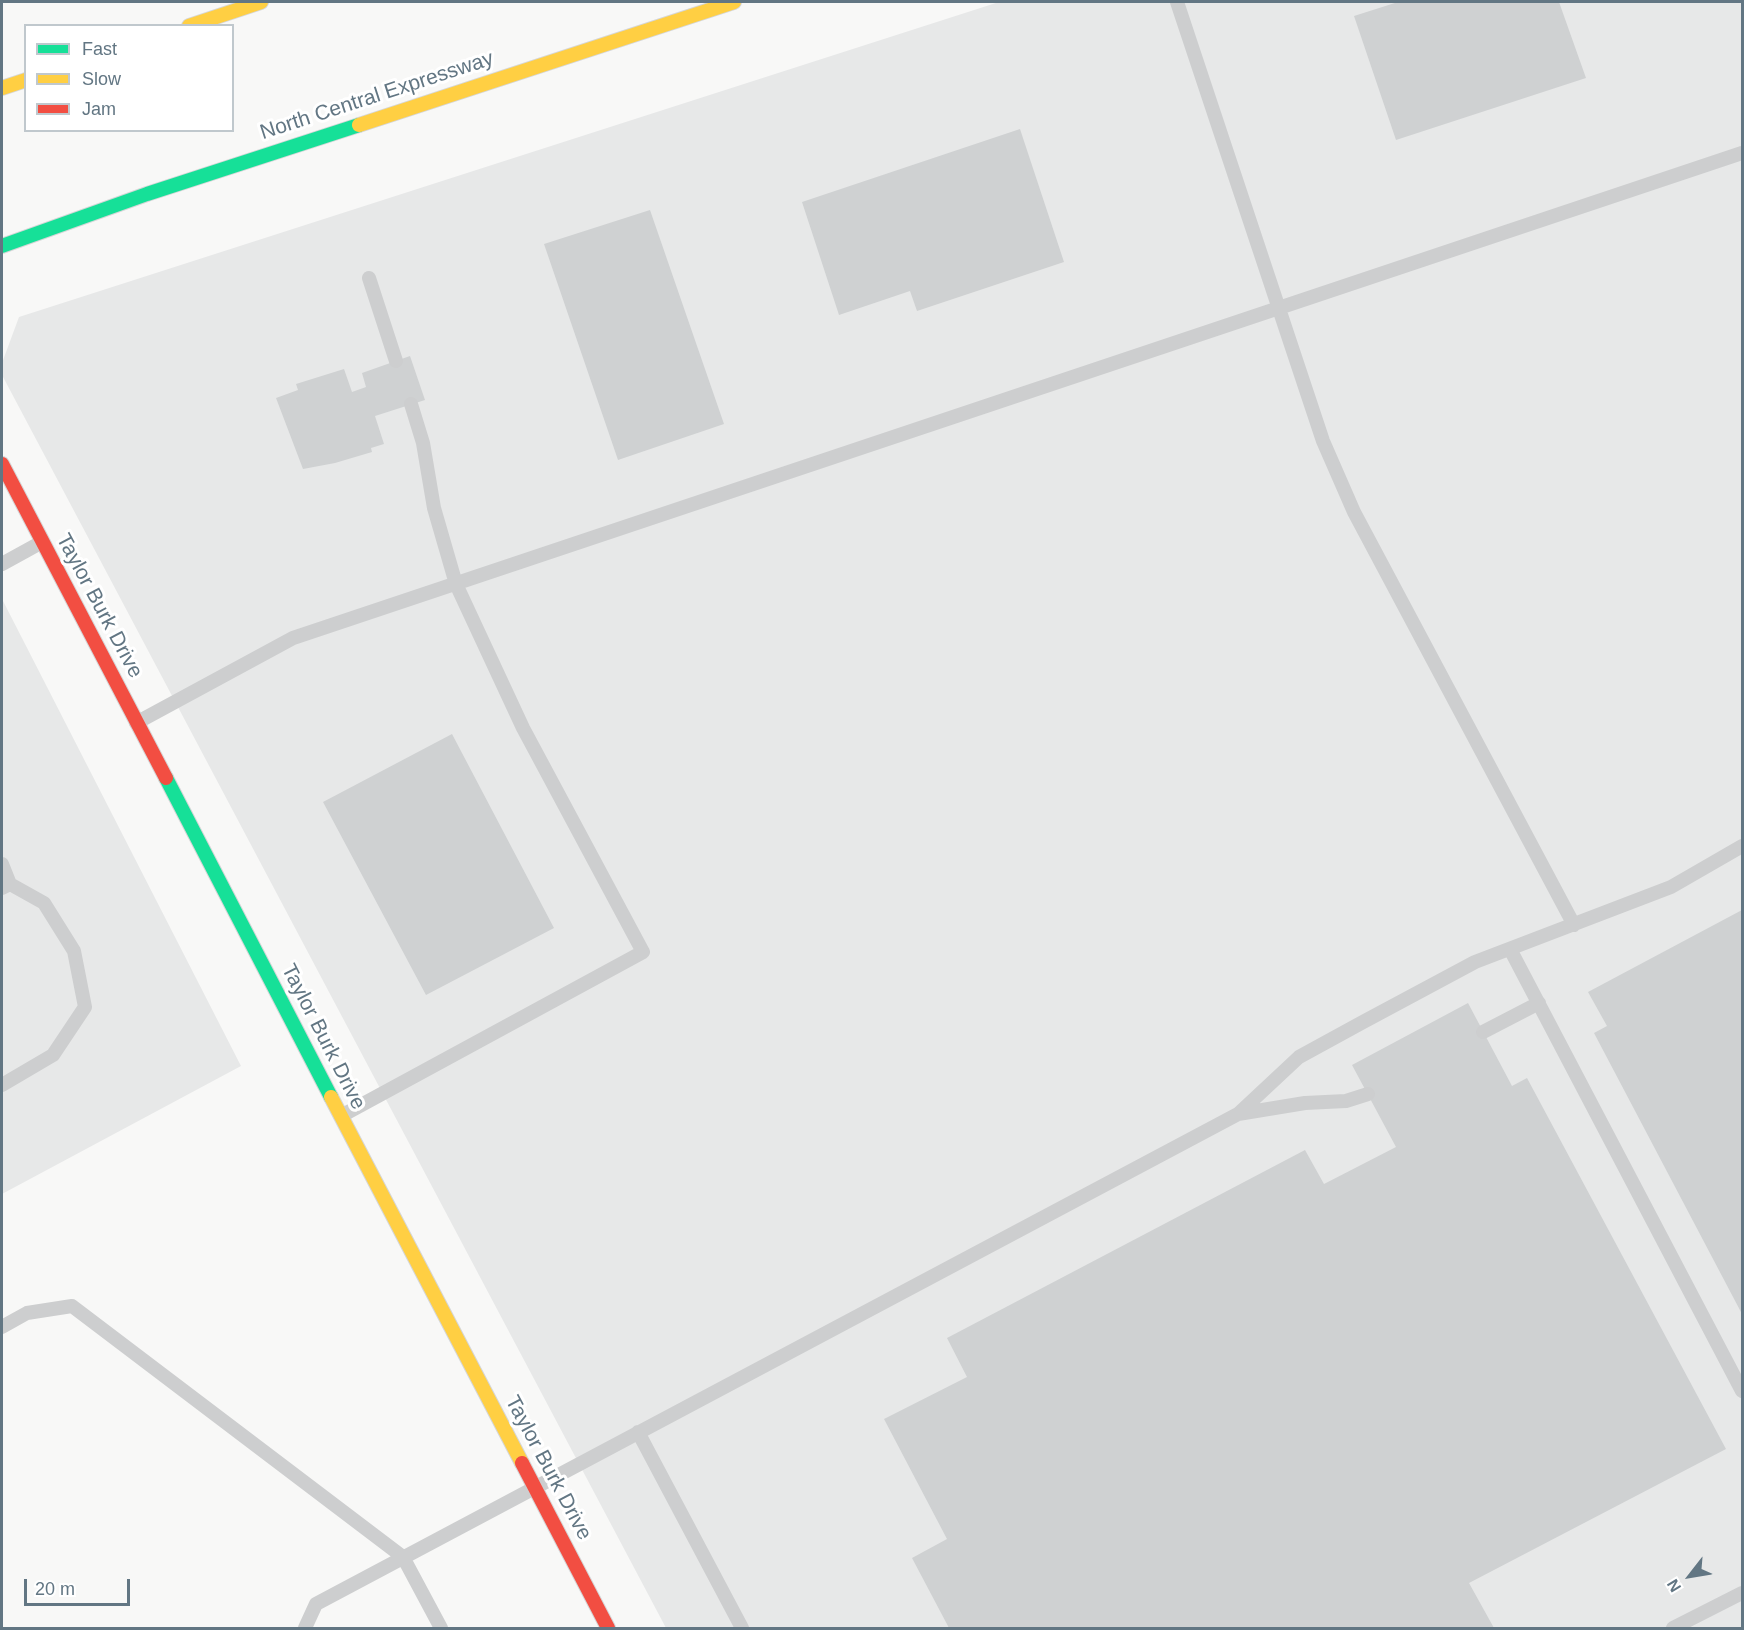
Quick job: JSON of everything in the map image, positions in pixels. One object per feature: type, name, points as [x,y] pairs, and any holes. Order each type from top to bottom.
[{"type":"main road","points":[[195,24],[261,2]]},
{"type":"main road","name":"North Central Expressway","points":[[2,246],[147,194],[734,2]]},
{"type":"main road","points":[[2,88],[24,81]]},
{"type":"main road","name":"Taylor Burk Drive","points":[[2,464],[608,1629]]},
{"type":"lane","points":[[1177,2],[1281,309],[1323,441],[1354,512],[1574,925]]},
{"type":"lane","points":[[136,723],[293,638],[1743,153]]},
{"type":"lane","points":[[369,278],[396,361]]},
{"type":"lane","points":[[341,1116],[643,952],[523,728],[456,584],[434,508],[423,443],[411,404]]},
{"type":"lane","points":[[2,564],[42,542]]},
{"type":"lane","points":[[305,1629],[316,1604],[1238,1114],[1299,1057],[1475,962],[1671,887],[1743,846]]},
{"type":"lane","points":[[2,864],[6,886],[44,903],[74,951],[85,1007],[53,1055],[2,1085]]},
{"type":"lane","points":[[1510,949],[1743,1392]]},
{"type":"lane","points":[[1484,1032],[1539,1003]]},
{"type":"lane","points":[[1238,1114],[1305,1103],[1346,1101],[1368,1094]]},
{"type":"lane","points":[[2,1328],[27,1313],[72,1306],[403,1557],[441,1629]]},
{"type":"lane","points":[[638,1432],[742,1629]]},
{"type":"lane","points":[[1673,1629],[1743,1593]]},
{"type":"shaded area","points":[[999,2],[1742,2],[1742,1628],[666,1628],[2,375],[2,363],[19,317]]},
{"type":"shaded area","points":[[2,599],[241,1066],[2,1194]]},
{"type":"building","points":[[1398,2],[1559,2],[1586,78],[1396,140],[1354,16]]},
{"type":"building","points":[[1020,129],[1064,262],[917,311],[910,291],[839,315],[802,202]]},
{"type":"building","points":[[650,210],[724,424],[618,460],[544,244]]},
{"type":"building","points":[[410,356],[425,400],[375,416],[384,444],[371,448],[372,452],[335,463],[303,469],[276,398],[298,390],[296,384],[344,369],[352,392],[366,387],[362,373]]},
{"type":"building","points":[[452,734],[554,928],[426,995],[323,802]]},
{"type":"building","points":[[1742,910],[1742,1314],[1594,1033],[1607,1026],[1588,992]]},
{"type":"building","points":[[1468,1003],[1512,1086],[1527,1078],[1726,1449],[1469,1583],[1494,1628],[949,1628],[912,1558],[947,1539],[884,1419],[967,1377],[947,1338],[1305,1150],[1324,1184],[1396,1147],[1352,1065]]},
{"type":"traffic: fast","points":[[2,246],[147,194],[359,125]]},
{"type":"traffic: fast","points":[[166,778],[331,1097]]},
{"type":"traffic: slow","points":[[195,24],[261,2]]},
{"type":"traffic: slow","points":[[359,125],[734,2]]},
{"type":"traffic: slow","points":[[2,88],[24,81]]},
{"type":"traffic: slow","points":[[331,1097],[522,1463]]},
{"type":"traffic: jam","points":[[2,464],[166,778]]},
{"type":"traffic: jam","points":[[522,1463],[608,1628]]}]
